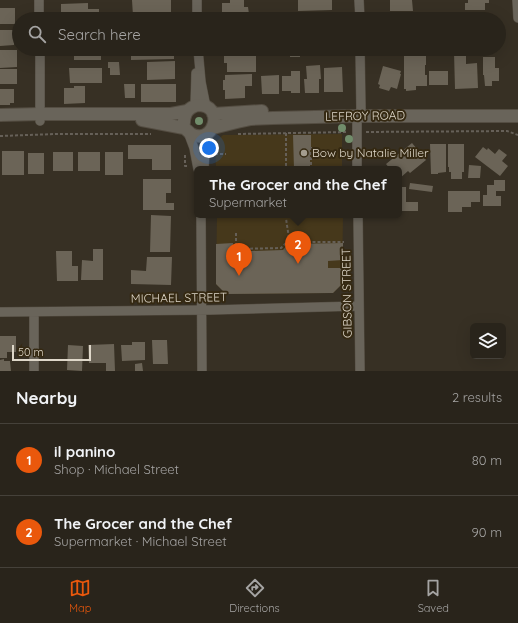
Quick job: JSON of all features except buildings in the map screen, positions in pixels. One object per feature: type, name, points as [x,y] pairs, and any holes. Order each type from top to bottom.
[{"type":"street","points":[[39,0],[39,12]]},
{"type":"street","points":[[196,0],[197,12]]},
{"type":"street","points":[[360,0],[360,12]]},
{"type":"street","points":[[517,0],[518,18]]},
{"type":"street","points":[[40,56],[40,118]]},
{"type":"street","points":[[198,56],[200,109],[214,121],[210,131],[204,166]]},
{"type":"street","points":[[357,166],[360,56]]},
{"type":"street","name":"LEFROY ROAD","points":[[0,115],[40,118],[145,121],[186,130],[192,135],[202,136],[210,131],[236,122],[251,119],[359,113],[409,108],[518,108]]},
{"type":"street","points":[[197,166],[194,148],[186,130],[184,118],[200,109]]},
{"type":"street","name":"LEFROY ROAD","points":[[0,122],[40,118],[171,114],[200,109],[518,116]]},
{"type":"street","points":[[201,218],[202,371]]},
{"type":"street","name":"GIBSON STREET","points":[[358,218],[360,371]]},
{"type":"street","name":"MICHAEL STREET","points":[[0,312],[202,310],[359,306]]},
{"type":"street","points":[[34,312],[34,371]]},
{"type":"path","points":[[365,132],[507,131],[518,135]]},
{"type":"path","points":[[237,134],[351,132]]},
{"type":"path","points":[[286,133],[286,166]]},
{"type":"path","points":[[0,136],[56,134],[156,134]]},
{"type":"path","points":[[310,147],[311,166]]},
{"type":"path","points":[[185,150],[185,166]]},
{"type":"path","points":[[214,154],[226,154]]},
{"type":"path","points":[[286,218],[286,225],[289,232],[289,242]]},
{"type":"path","points":[[236,233],[236,248],[281,248],[287,242],[344,242]]},
{"type":"shaded area","points":[[342,134],[342,166],[216,166],[215,143],[223,135]]},
{"type":"shaded area","points":[[217,218],[343,218],[342,284],[333,293],[226,294],[216,284]]},
{"type":"place","name":"Bow by Natalie Miller","points":[[304,153]]},
{"type":"place","name":"The Grocer and the Chef","points":[[298,264]]},
{"type":"place","name":"il panino","points":[[239,276]]}]
